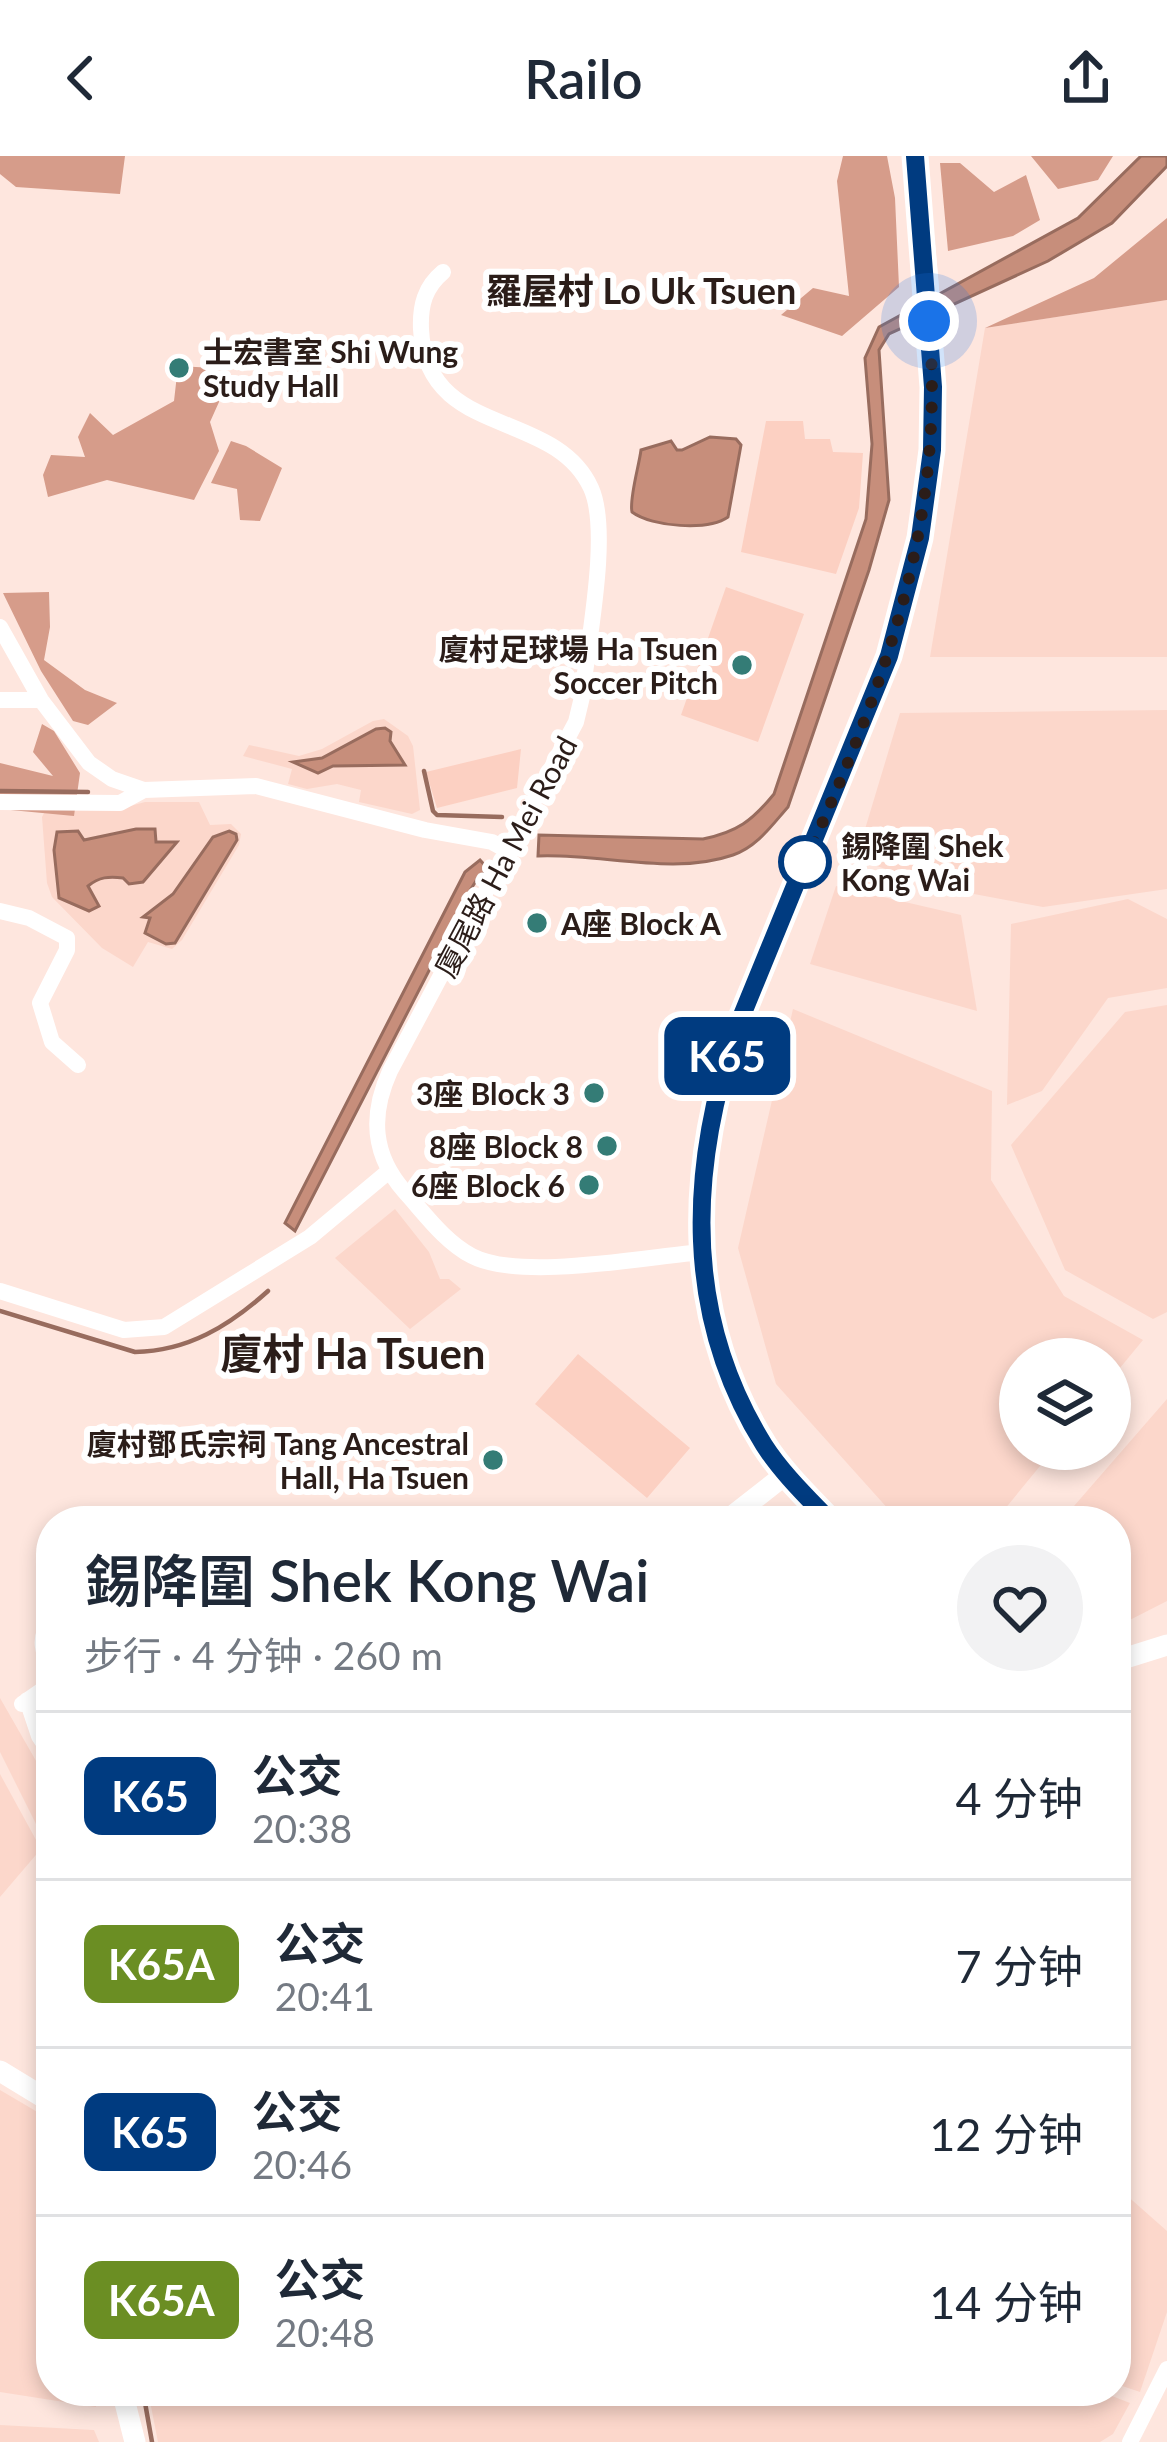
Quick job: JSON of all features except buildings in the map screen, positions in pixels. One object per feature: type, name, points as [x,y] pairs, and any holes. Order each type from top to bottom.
[{"type":"street","points":[[816,1506],[786,1474],[749,1418],[728,1365],[702,1252],[701,1184],[718,1082],[736,1030],[868,710],[914,570],[932,450],[929,321],[915,156]]},
{"type":"street","name":"廈尾路 Ha Mei Road","points":[[389,1171],[376,1131],[382,1089],[566,746],[579,710],[598,512],[584,474],[559,450],[468,409],[441,386],[426,355],[421,323],[430,283],[443,272]]},
{"type":"street","points":[[0,627],[41,700],[89,763],[112,778],[144,790],[256,786],[424,830],[493,842],[510,851]]},
{"type":"street","points":[[0,700],[41,700]]},
{"type":"street","points":[[0,802],[120,803],[144,790]]},
{"type":"street","points":[[0,911],[67,938],[68,950],[40,1003],[52,1042],[78,1065]]},
{"type":"street","points":[[0,1291],[124,1330],[164,1327],[310,1237],[389,1171],[449,1240],[495,1265],[526,1268],[702,1252]]},
{"type":"street","points":[[745,1506],[786,1474]]},
{"type":"street","points":[[1131,1657],[1167,1646]]},
{"type":"street","points":[[36,1694],[25,1702],[36,1729]]},
{"type":"street","points":[[0,2071],[36,2093]]},
{"type":"street","points":[[1130,2442],[1167,2369]]},
{"type":"street","points":[[126,2406],[135,2442]]},
{"type":"shaded area","points":[[0,156],[125,156],[120,194],[16,187],[0,174]]},
{"type":"shaded area","points":[[843,156],[887,156],[895,198],[899,287],[842,336],[781,315],[813,288],[849,296],[837,181]]},
{"type":"shaded area","points":[[1031,156],[1113,156],[1098,180],[1058,189]]},
{"type":"shaded area","points":[[1141,156],[1167,156],[1167,166],[1112,223],[1048,261],[889,334],[879,350],[889,500],[788,807],[764,835],[733,855],[686,864],[538,856],[539,835],[703,839],[735,829],[774,794],[866,519],[872,444],[865,358],[879,327],[1078,218]]},
{"type":"shaded area","points":[[940,163],[960,163],[994,192],[1026,175],[1040,220],[1013,236],[948,251]]},
{"type":"shaded area","points":[[1167,218],[1167,300],[985,328],[1094,278]]},
{"type":"shaded area","points":[[1167,300],[1167,657],[930,657],[985,328]]},
{"type":"shaded area","points":[[178,366],[214,368],[219,402],[210,422],[219,451],[194,500],[107,480],[48,497],[43,475],[51,455],[85,457],[78,437],[90,413],[113,435],[174,401]]},
{"type":"shaded area","points":[[766,421],[803,421],[805,439],[830,439],[833,452],[863,453],[859,508],[836,574],[741,552]]},
{"type":"shaded area","points":[[710,437],[736,439],[741,445],[728,517],[680,525],[632,512],[641,450],[671,441],[682,450]]},
{"type":"shaded area","points":[[231,441],[282,468],[260,521],[240,520],[237,489],[211,483]]},
{"type":"shaded area","name":"廈村足球場 Ha Tsuen Soccer Pitch","points":[[726,587],[804,614],[758,742],[681,715]]},
{"type":"shaded area","points":[[49,592],[44,660],[85,690],[117,703],[88,725],[73,721],[41,671],[3,593]]},
{"type":"shaded area","points":[[1167,710],[1167,889],[1043,907],[942,888],[856,859],[900,713]]},
{"type":"shaded area","points":[[384,719],[408,736],[413,746],[420,810],[412,814],[359,802],[361,790],[337,784],[307,789],[288,784],[292,769],[243,756],[249,745],[299,756]]},
{"type":"shaded area","points":[[42,724],[54,731],[80,773],[74,816],[0,809],[0,763],[53,776],[33,752]]},
{"type":"shaded area","points":[[385,728],[405,765],[333,766],[318,773],[293,762],[322,758]]},
{"type":"shaded area","points":[[521,749],[517,788],[437,808],[426,772]]},
{"type":"shaded area","points":[[145,802],[199,802],[210,825],[231,824],[241,834],[239,845],[182,940],[172,949],[148,942],[133,967],[102,948],[52,897],[42,817],[45,811],[123,808]]},
{"type":"shaded area","points":[[155,829],[156,842],[177,842],[143,882],[129,884],[113,877],[96,881],[88,886],[99,906],[89,911],[59,898],[57,832],[78,831],[84,840]]},
{"type":"shaded area","points":[[229,831],[237,840],[175,943],[166,944],[145,933],[150,918],[143,917],[173,894],[213,837]]},
{"type":"shaded area","points":[[480,860],[489,870],[471,889],[295,1231],[285,1223],[465,872]]},
{"type":"shaded area","points":[[836,886],[961,915],[977,1011],[810,964]]},
{"type":"shaded area","points":[[1128,899],[1167,919],[1167,988],[1108,998],[1042,1091],[1007,1105],[1011,924]]},
{"type":"shaded area","points":[[1167,1005],[1167,1312],[1153,1319],[1065,1270],[1011,1145],[1125,1012]]},
{"type":"shaded area","points":[[793,1009],[992,1091],[991,1180],[1064,1296],[1143,1340],[1131,1355],[1131,1338],[999,1338],[999,1470],[1037,1470],[1007,1506],[886,1506],[776,1384],[738,1248]]},
{"type":"shaded area","points":[[395,1209],[429,1252],[440,1279],[449,1279],[461,1289],[410,1329],[335,1258]]},
{"type":"shaded area","points":[[578,1354],[690,1448],[647,1498],[535,1404]]},
{"type":"shaded area","points":[[1167,1399],[1167,1601],[1131,1619],[1131,1506],[1074,1506],[1105,1470],[1131,1470],[1131,1440]]},
{"type":"shaded area","points":[[0,1698],[36,1761],[36,1824],[0,1752]]},
{"type":"shaded area","points":[[0,1774],[36,1840],[36,1855],[0,1897]]},
{"type":"shaded area","points":[[0,2090],[36,2111],[36,2398],[0,2392]]},
{"type":"shaded area","points":[[1131,2199],[1167,2231],[1167,2312],[1140,2392],[1131,2389]]},
{"type":"shaded area","points":[[151,2406],[1128,2406],[1113,2434],[1100,2442],[158,2442]]},
{"type":"shaded area","points":[[0,2425],[94,2430],[99,2442],[0,2442]]},
{"type":"waterway","points":[[424,771],[437,815],[502,817]]},
{"type":"waterway","points":[[0,791],[88,792]]},
{"type":"waterway","points":[[0,1311],[135,1352],[154,1351],[207,1334],[268,1291]]},
{"type":"waterway","points":[[146,2406],[152,2442]]},
{"type":"bus line","name":"K65","points":[[816,1506],[765,1446],[737,1390],[712,1308],[699,1207],[718,1082],[889,656],[914,570],[932,450],[933,387],[915,156]]},
{"type":"place","name":"士宏書室 Shi Wung Study Hall","points":[[179,368]]},
{"type":"place","name":"廈村足球場 Ha Tsuen Soccer Pitch","points":[[742,665]]},
{"type":"place","name":"錫降圍 Shek Kong Wai","points":[[805,862]]},
{"type":"place","name":"A座 Block A","points":[[537,923]]},
{"type":"place","name":"3座 Block 3","points":[[594,1093]]},
{"type":"place","name":"8座 Block 8","points":[[607,1146]]},
{"type":"place","name":"6座 Block 6","points":[[589,1185]]},
{"type":"place","name":"廈村鄧氏宗祠 Tang Ancestral Hall, Ha Tsuen","points":[[493,1460]]},
{"type":"district","name":"羅屋村 Lo Uk Tsuen","points":[[641,290]]},
{"type":"district","name":"廈村 Ha Tsuen","points":[[353,1353]]},
{"type":"route","points":[[805,862],[889,656],[914,570],[932,450],[929,321]]}]
